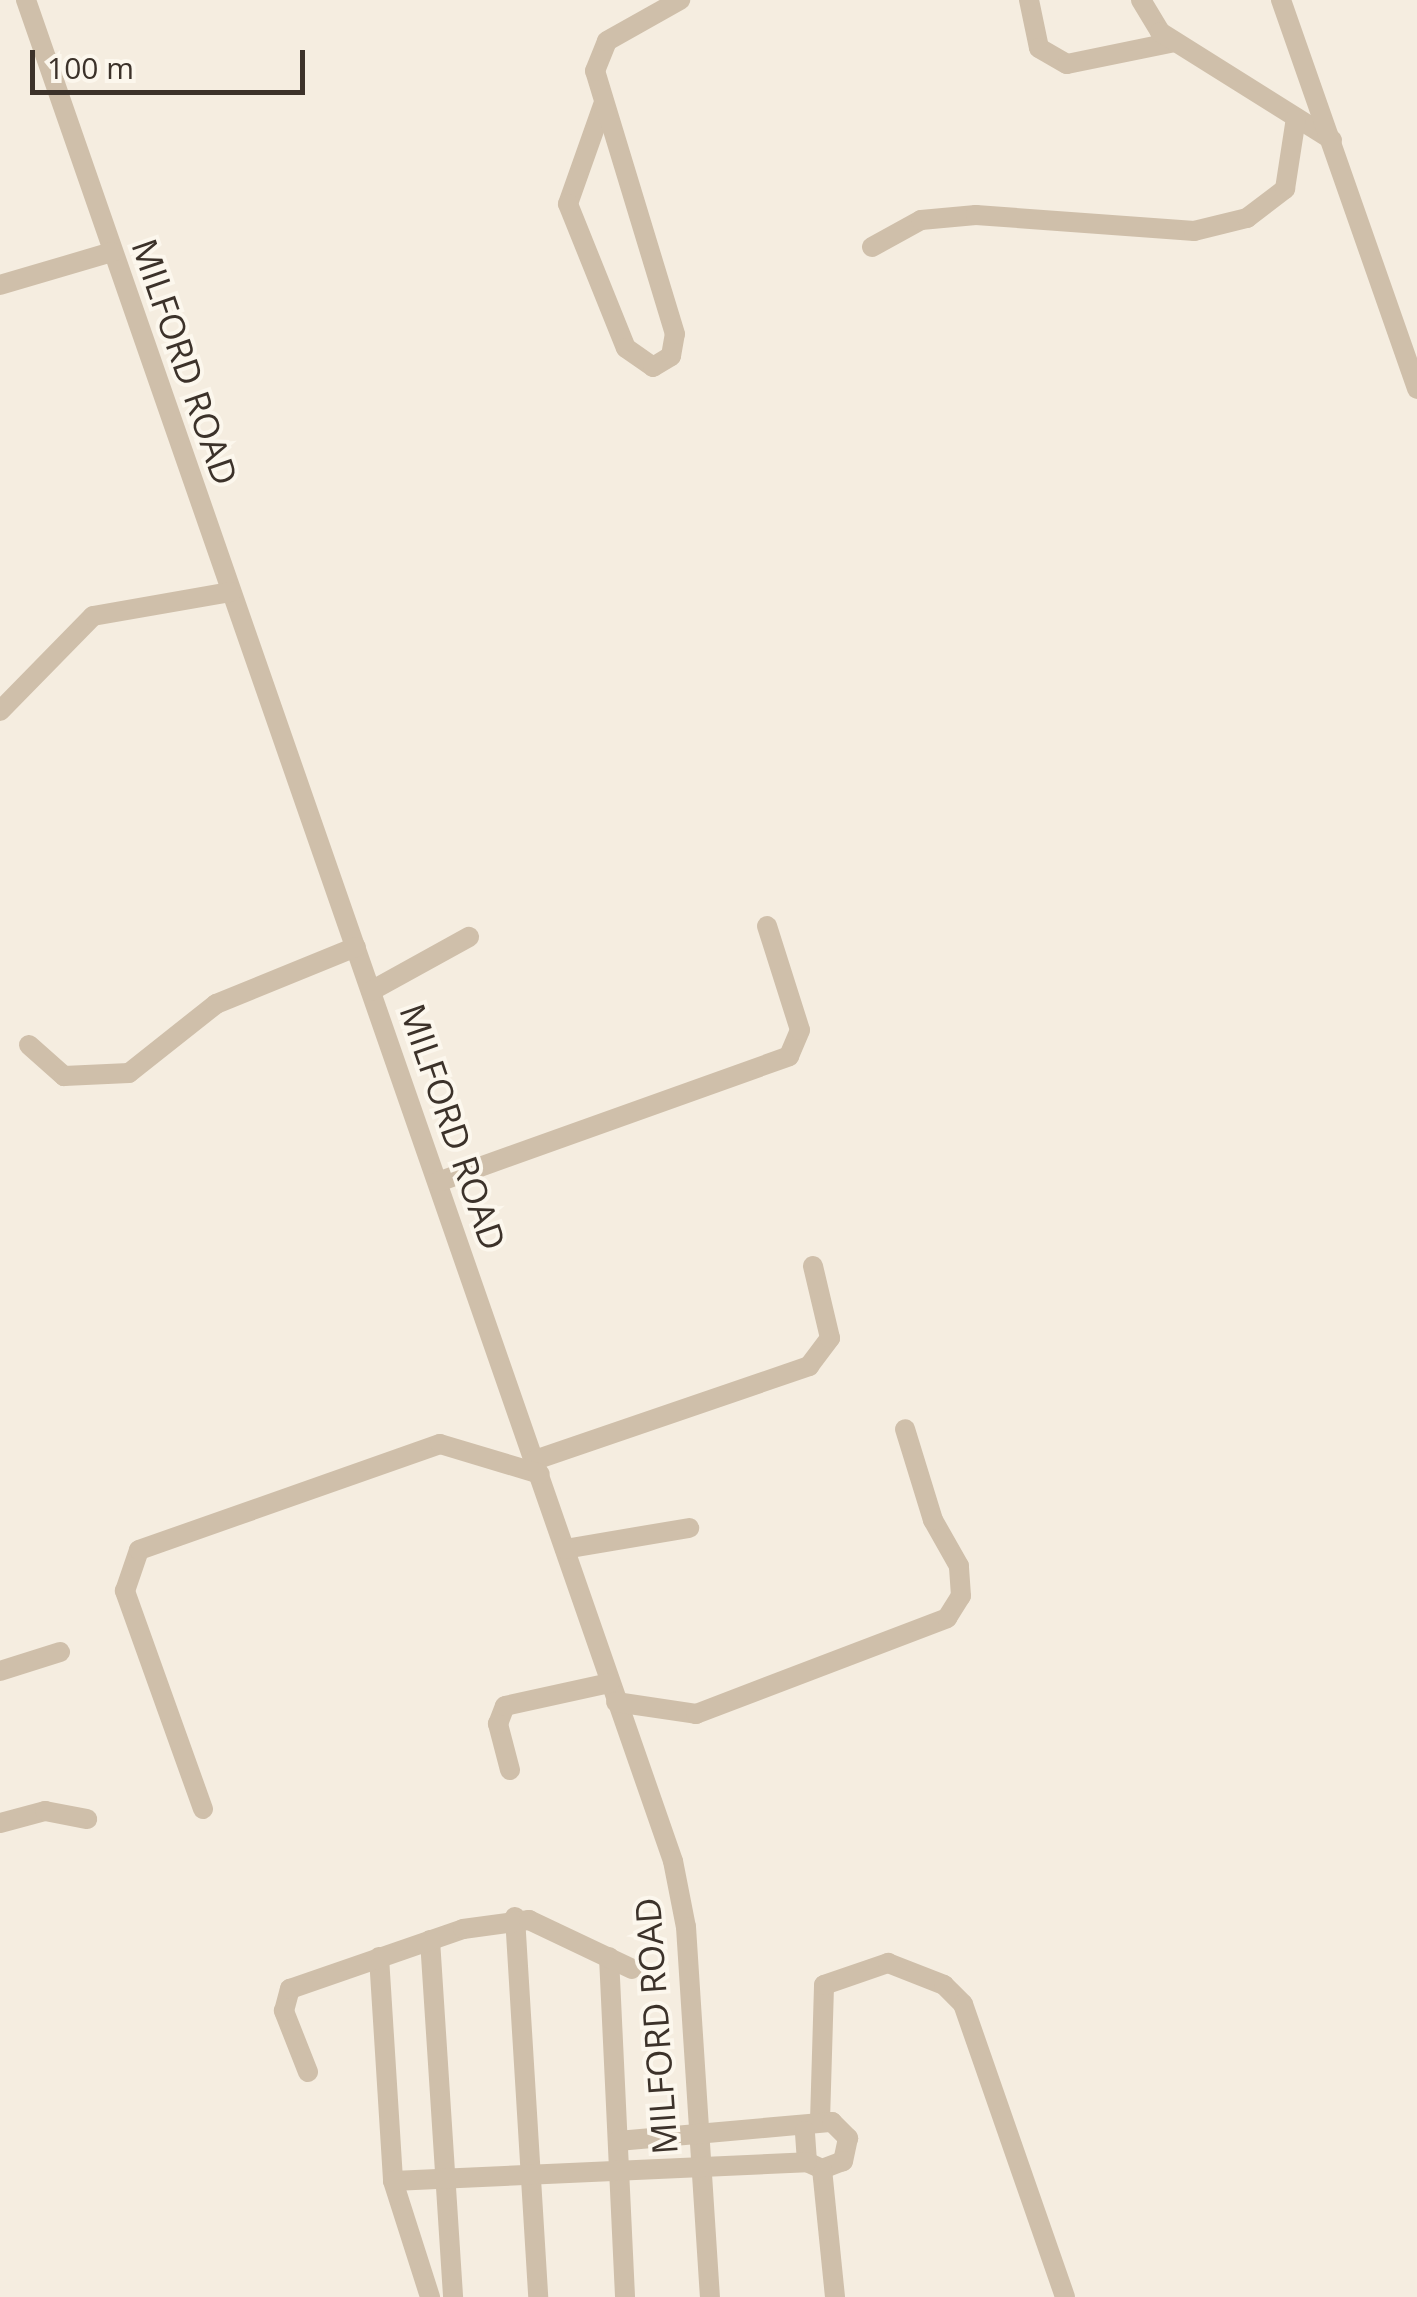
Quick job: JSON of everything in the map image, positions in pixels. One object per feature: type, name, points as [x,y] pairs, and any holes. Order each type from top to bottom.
[{"type":"street","name":"MILFORD ROAD","points":[[26,0],[565,1548],[683,1903],[696,2137],[710,2297]]},
{"type":"street","points":[[603,105],[568,204],[626,348],[653,367],[670,356],[675,334],[595,71],[607,41],[680,0]]},
{"type":"street","points":[[1029,0],[1039,48],[1067,64],[1174,42]]},
{"type":"street","points":[[1141,0],[1174,42],[1332,140]]},
{"type":"street","points":[[1282,0],[1417,389]]},
{"type":"street","points":[[872,247],[921,220],[976,215],[1194,230],[1248,218],[1285,189],[1296,118]]},
{"type":"street","points":[[0,285],[112,252]]},
{"type":"street","points":[[0,712],[93,616],[231,592]]},
{"type":"street","points":[[438,1182],[788,1056],[800,1030],[767,926]]},
{"type":"street","points":[[371,991],[469,937]]},
{"type":"street","points":[[29,1045],[64,1076],[129,1073],[216,1004],[356,947]]},
{"type":"street","points":[[204,1809],[124,1591],[139,1550],[440,1444],[537,1467],[810,1366],[830,1338],[813,1266]]},
{"type":"street","points":[[510,1770],[498,1724],[505,1706],[530,1694],[613,1692],[696,1714],[947,1618],[961,1596],[960,1566],[933,1520],[905,1429]]},
{"type":"street","points":[[565,1548],[689,1528]]},
{"type":"street","points":[[0,1670],[60,1652]]},
{"type":"street","points":[[0,1823],[45,1811],[87,1819]]},
{"type":"street","points":[[515,1917],[538,2297]]},
{"type":"street","points":[[308,2072],[286,1994],[430,1940],[515,1917],[632,1969]]},
{"type":"street","points":[[430,1940],[453,2297]]},
{"type":"street","points":[[379,1957],[393,2181],[430,2297]]},
{"type":"street","points":[[609,1958],[625,2297]]},
{"type":"street","points":[[835,2297],[814,2166],[812,2126],[824,1985],[888,1963],[944,1985],[963,2004],[1065,2297]]},
{"type":"street","points":[[393,2181],[532,2170],[814,2166],[844,2161],[848,2138],[812,2126],[618,2141]]},
{"type":"street","points":[[737,2134],[737,2167]]},
{"type":"street","points":[[664,2139],[666,2168]]}]
